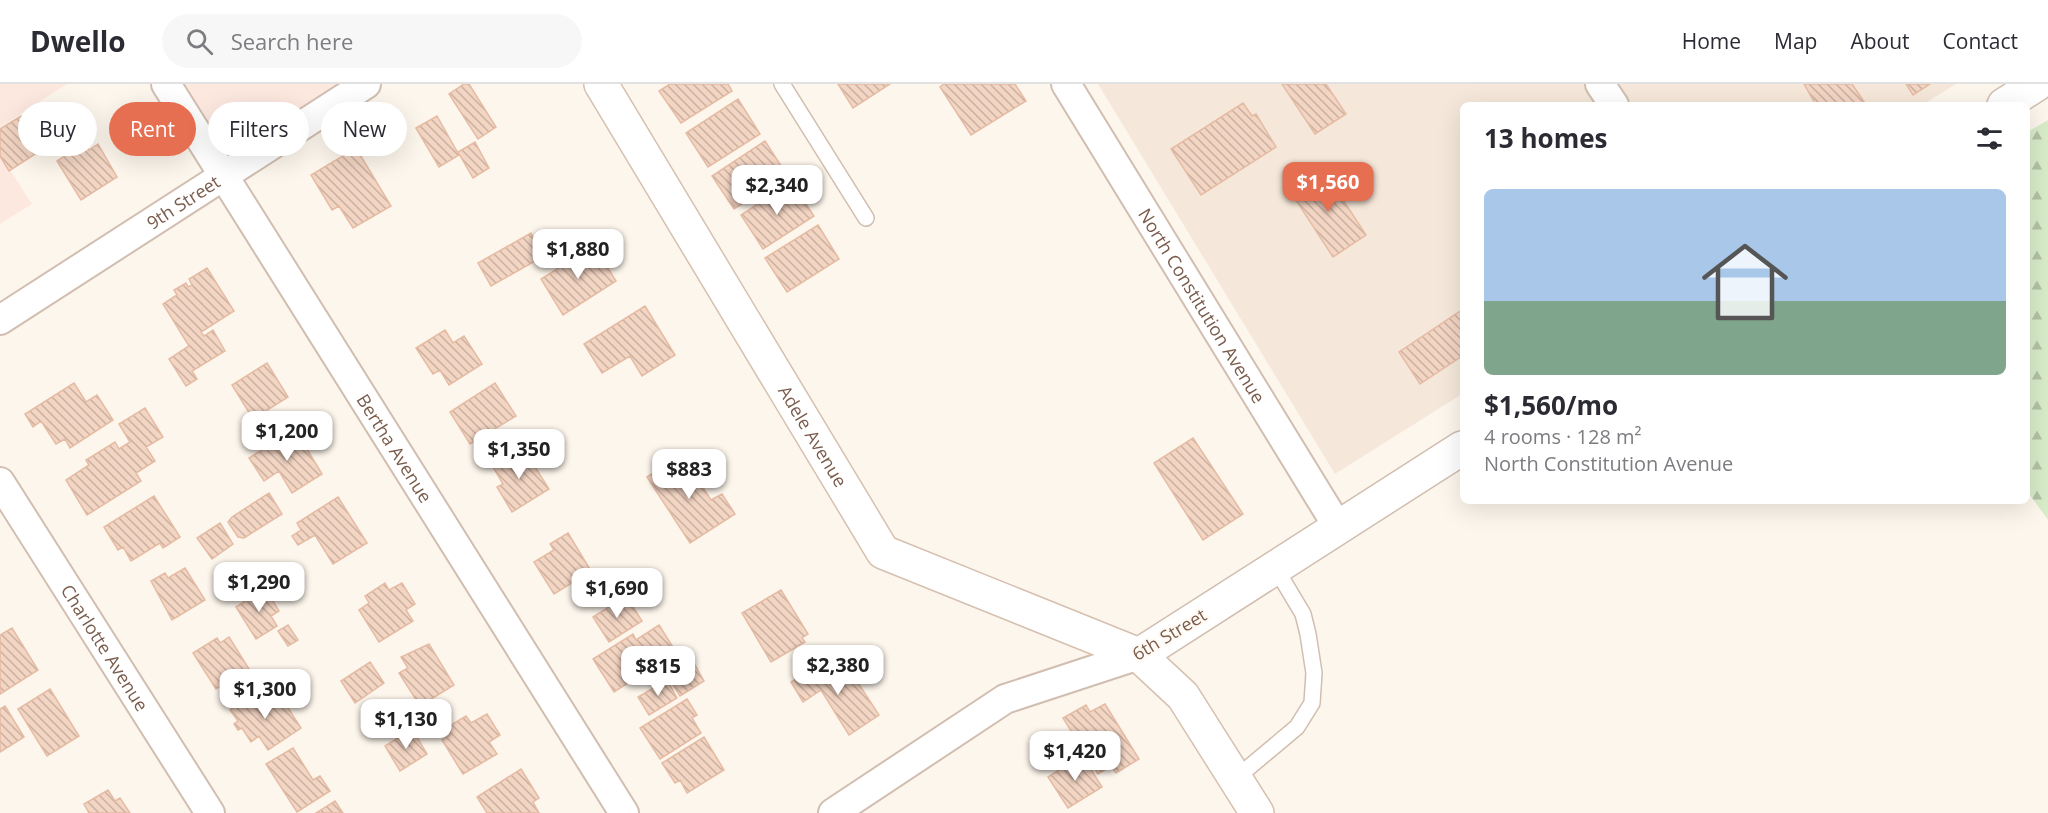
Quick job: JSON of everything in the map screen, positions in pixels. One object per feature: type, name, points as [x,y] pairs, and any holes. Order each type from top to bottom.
[{"type":"main road","name":"Adele Avenue","points":[[601,84],[883,552],[1139,655]]},
{"type":"main road","points":[[2009,102],[2037,84]]},
{"type":"main road","name":"6th Street","points":[[1139,655],[1460,449]]},
{"type":"main road","points":[[1139,655],[1183,696],[1257,813]]},
{"type":"street","name":"Bertha Avenue","points":[[166,84],[624,813]]},
{"type":"street","name":"9th Street","points":[[0,320],[366,84]]},
{"type":"street","name":"North Constitution Avenue","points":[[1066,84],[1338,527]]},
{"type":"street","points":[[1600,84],[1612,102]]},
{"type":"street","name":"Charlotte Avenue","points":[[0,482],[210,813]]},
{"type":"street","name":"6th Street","points":[[833,813],[1005,699],[1139,655]]},
{"type":"lane","points":[[782,84],[866,218]]},
{"type":"lane","points":[[1235,779],[1297,727],[1312,703],[1314,673],[1303,614],[1275,567]]},
{"type":"shaded area","points":[[0,84],[67,84],[39,102],[18,102],[18,115],[0,127]]},
{"type":"shaded area","points":[[183,84],[350,84],[309,110],[309,102],[208,102],[208,123]]},
{"type":"shaded area","points":[[1098,84],[1956,84],[1927,102],[1460,102],[1460,395],[1335,474]]},
{"type":"shaded area","points":[[0,154],[32,204],[0,224]]},
{"type":"green space","points":[[2048,120],[2048,520],[2030,495],[2030,131]]},
{"type":"building","points":[[464,84],[469,84],[496,127],[478,139],[449,94]]},
{"type":"building","points":[[670,84],[728,84],[732,91],[681,123],[659,91]]},
{"type":"building","points":[[838,84],[890,84],[853,108]]},
{"type":"building","points":[[944,84],[1015,84],[1026,101],[971,135],[940,87]]},
{"type":"building","points":[[1282,84],[1326,84],[1346,114],[1315,134]]},
{"type":"building","points":[[1804,84],[1852,84],[1864,102],[1814,102]]},
{"type":"building","points":[[1906,84],[1930,84],[1913,95]]},
{"type":"building","points":[[738,99],[760,134],[708,167],[686,133]]},
{"type":"building","points":[[1243,103],[1252,116],[1256,114],[1276,147],[1201,195],[1171,149]]},
{"type":"building","points":[[437,116],[459,155],[439,167],[416,128]]},
{"type":"building","points":[[18,118],[18,156],[32,156],[9,171],[0,156],[0,129]]},
{"type":"building","points":[[765,141],[787,175],[734,209],[712,176]]},
{"type":"building","points":[[475,142],[489,168],[473,178],[458,152]]},
{"type":"building","points":[[98,144],[117,177],[81,200],[57,161],[65,156],[97,156]]},
{"type":"building","points":[[343,156],[361,156],[391,206],[353,228],[339,206],[332,210],[311,175]]},
{"type":"building","points":[[1323,169],[1366,235],[1333,257],[1290,191]]},
{"type":"building","points":[[791,182],[814,216],[763,249],[741,215]]},
{"type":"building","points":[[818,225],[839,259],[787,292],[765,258]]},
{"type":"building","points":[[531,233],[544,256],[491,286],[478,263]]},
{"type":"building","points":[[594,246],[616,281],[563,315],[541,279]]},
{"type":"building","points":[[207,268],[234,311],[201,332],[204,336],[213,330],[225,351],[192,371],[197,379],[186,386],[169,359],[189,346],[163,304],[177,295],[174,290],[186,283],[188,287],[192,285],[189,279]]},
{"type":"building","points":[[645,306],[675,355],[642,376],[630,356],[602,373],[584,344]]},
{"type":"building","points":[[1460,311],[1460,357],[1420,384],[1399,352]]},
{"type":"building","points":[[445,330],[453,343],[464,336],[482,364],[449,385],[440,370],[433,374],[416,348]]},
{"type":"building","points":[[267,363],[288,397],[253,419],[232,385]]},
{"type":"building","points":[[74,383],[86,402],[97,395],[113,420],[70,448],[65,439],[56,444],[41,421],[33,427],[25,414]]},
{"type":"building","points":[[495,383],[516,416],[470,444],[450,412]]},
{"type":"building","points":[[145,408],[163,437],[146,447],[155,461],[136,473],[141,481],[87,515],[66,480],[89,465],[86,460],[115,442],[119,449],[130,442],[119,424]]},
{"type":"building","points":[[295,429],[322,474],[292,493],[279,471],[264,481],[249,458]]},
{"type":"building","points":[[1193,438],[1243,514],[1203,540],[1154,463]]},
{"type":"building","points":[[523,448],[549,489],[512,512],[497,487],[503,484],[493,467]]},
{"type":"building","points":[[682,455],[711,500],[722,494],[735,514],[690,543],[647,477]]},
{"type":"building","points":[[269,493],[282,514],[244,538],[238,537],[228,522]]},
{"type":"building","points":[[154,496],[180,537],[163,548],[160,543],[131,561],[123,547],[118,550],[104,527]]},
{"type":"building","points":[[338,497],[367,543],[333,564],[315,535],[298,545],[292,536],[301,530],[297,523]]},
{"type":"building","points":[[220,523],[233,544],[212,559],[197,538]]},
{"type":"building","points":[[568,533],[591,571],[554,594],[534,562],[554,550],[550,544]]},
{"type":"building","points":[[185,568],[205,600],[172,620],[151,581],[165,573],[168,578]]},
{"type":"building","points":[[385,583],[389,590],[402,583],[415,604],[406,610],[413,621],[379,642],[359,610],[369,603],[365,596]]},
{"type":"building","points":[[265,588],[279,611],[271,616],[277,626],[256,639],[236,607]]},
{"type":"building","points":[[781,590],[808,634],[802,638],[805,642],[771,662],[742,613]]},
{"type":"building","points":[[626,596],[642,621],[609,642],[593,617]]},
{"type":"building","points":[[288,625],[298,640],[288,646],[278,631]]},
{"type":"building","points":[[659,625],[676,652],[614,692],[593,659],[633,634],[636,640]]},
{"type":"building","points":[[12,628],[38,670],[0,694],[0,635]]},
{"type":"building","points":[[229,637],[249,669],[216,689],[193,653],[217,638],[220,643]]},
{"type":"building","points":[[429,644],[454,685],[420,706],[399,673],[408,668],[401,657]]},
{"type":"building","points":[[691,658],[704,681],[680,696],[666,673]]},
{"type":"building","points":[[825,660],[838,680],[851,672],[879,715],[849,735],[821,690],[803,702],[791,682]]},
{"type":"building","points":[[370,662],[384,683],[355,703],[341,681]]},
{"type":"building","points":[[667,680],[677,698],[649,715],[638,697]]},
{"type":"building","points":[[50,689],[79,736],[47,756],[18,709]]},
{"type":"building","points":[[259,690],[269,705],[281,697],[301,728],[268,750],[259,736],[251,742],[242,728],[238,730],[234,724],[238,721],[230,710]]},
{"type":"building","points":[[687,699],[697,715],[692,718],[701,733],[660,759],[640,728]]},
{"type":"building","points":[[1105,704],[1139,759],[1116,773],[1111,766],[1098,774],[1063,718],[1086,705],[1090,712]]},
{"type":"building","points":[[5,706],[24,737],[0,752],[0,709]]},
{"type":"building","points":[[487,714],[500,735],[489,742],[497,754],[463,774],[442,740],[450,735],[446,728],[466,716],[471,723]]},
{"type":"building","points":[[412,729],[427,754],[400,771],[385,746]]},
{"type":"building","points":[[704,737],[724,770],[687,793],[680,780],[675,783],[662,763]]},
{"type":"building","points":[[293,748],[313,780],[320,776],[330,791],[297,812],[266,764]]},
{"type":"building","points":[[1082,755],[1102,787],[1068,808],[1048,777]]},
{"type":"building","points":[[521,769],[539,798],[533,802],[539,813],[487,813],[477,797]]},
{"type":"building","points":[[108,790],[115,801],[120,798],[130,813],[89,813],[84,804]]},
{"type":"building","points":[[335,801],[343,813],[316,813]]}]
